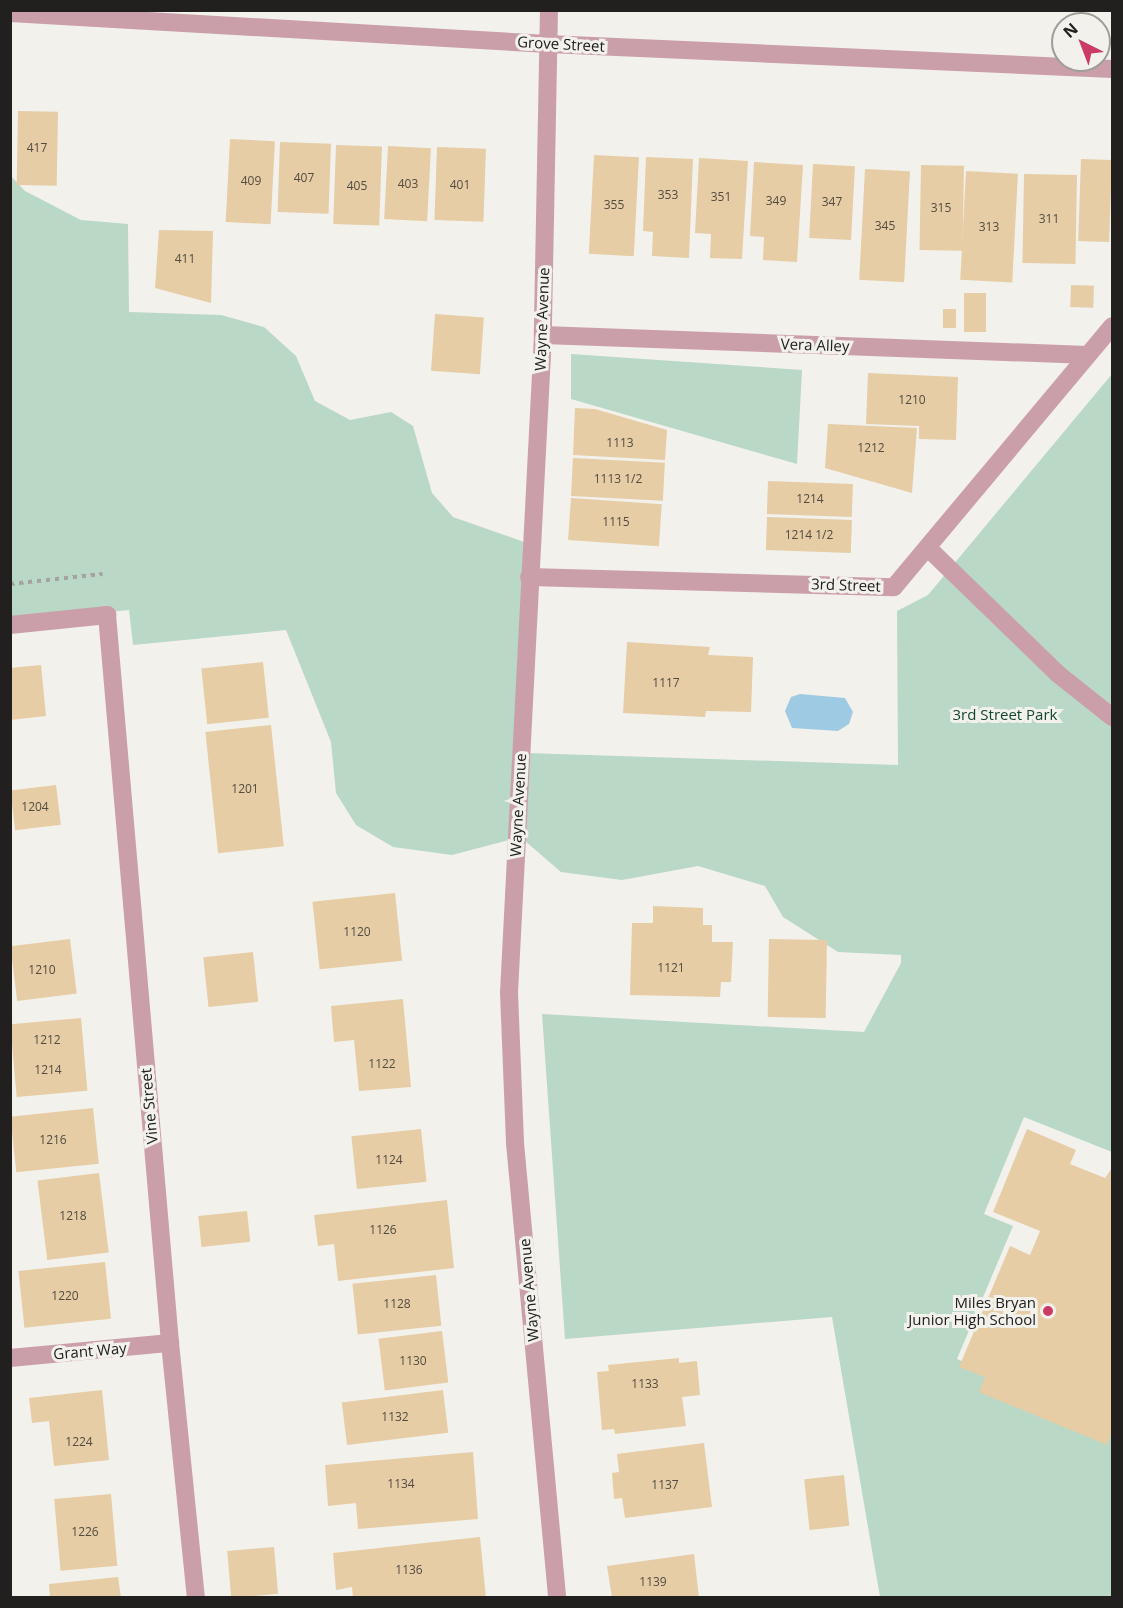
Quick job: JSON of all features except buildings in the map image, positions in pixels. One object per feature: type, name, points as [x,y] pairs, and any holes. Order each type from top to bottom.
[{"type":"street","name":"Wayne Avenue","points":[[549,10],[543,335],[509,993],[515,1143],[557,1598]]},
{"type":"street","name":"Grove Street","points":[[10,13],[548,44],[1113,69]]},
{"type":"street","name":"3rd Street","points":[[529,577],[894,587],[1113,326]]},
{"type":"street","name":"Vera Alley","points":[[543,335],[1088,355]]},
{"type":"street","points":[[928,548],[1058,674],[1113,717]]},
{"type":"street","name":"Vine Street","points":[[10,625],[107,615],[170,1343],[196,1598]]},
{"type":"street","name":"Grant Way","points":[[10,1358],[170,1343]]},
{"type":"path","points":[[10,584],[102,574]]},
{"type":"green space","points":[[10,175],[25,191],[81,220],[128,224],[129,312],[221,315],[264,327],[296,356],[315,401],[350,420],[391,412],[413,426],[432,493],[453,517],[524,542],[509,840],[452,855],[393,847],[356,825],[336,793],[331,742],[286,630],[133,645],[129,610],[11,621]]},
{"type":"green space","points":[[571,354],[802,370],[797,464],[571,399]]},
{"type":"green space","name":"3rd Street Park","points":[[1112,374],[1112,1152],[1024,1117],[984,1214],[1013,1226],[957,1359],[1112,1427],[1112,1597],[880,1597],[832,1317],[565,1339],[542,1014],[864,1032],[901,963],[901,955],[838,952],[783,917],[765,886],[698,866],[622,880],[561,872],[525,841],[527,753],[898,765],[897,611],[928,595]]},
{"type":"water","points":[[800,694],[845,698],[853,712],[849,724],[838,731],[792,728],[785,711],[791,697]]},
{"type":"place","name":"Miles Bryan Junior High School","points":[[1048,1311]]}]
